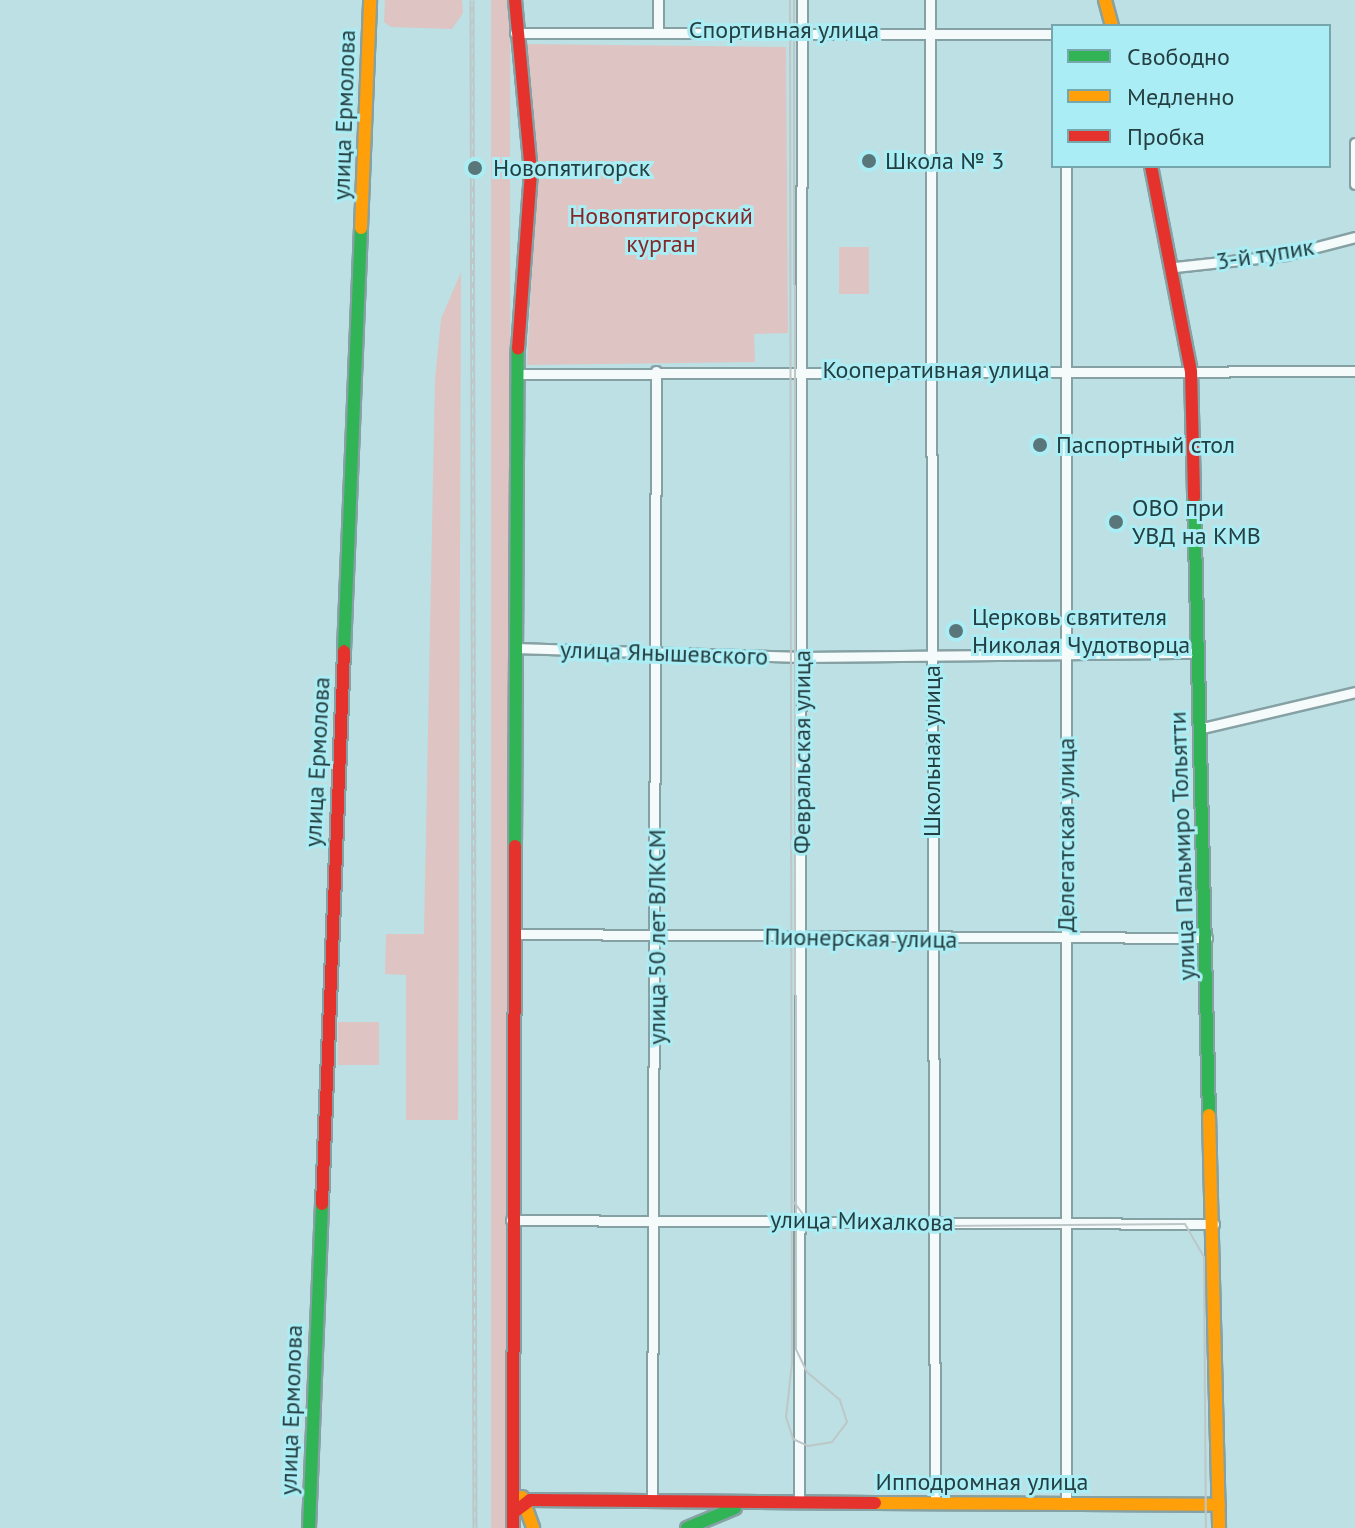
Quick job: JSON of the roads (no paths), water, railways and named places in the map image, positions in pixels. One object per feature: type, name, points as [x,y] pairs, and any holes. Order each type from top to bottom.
[{"type":"street","name":"улица Ермолова","points":[[308,1527],[370,0]]},
{"type":"street","points":[[513,1528],[511,1220],[516,374],[531,172],[515,33],[515,0]]},
{"type":"street","points":[[658,0],[658,30]]},
{"type":"street","name":"Февральская улица","points":[[799,1503],[802,0]]},
{"type":"street","name":"Школьная улица","points":[[930,0],[935,1503]]},
{"type":"street","points":[[1105,0],[1111,24]]},
{"type":"street","name":"Спортивная улица","points":[[515,33],[802,29],[1051,34]]},
{"type":"street","points":[[1355,143],[1355,184]]},
{"type":"street","name":"Делегатская улица","points":[[1066,168],[1063,1221],[1066,1505]]},
{"type":"street","name":"улица Пальмиро Тольятти","points":[[1151,168],[1175,267],[1191,371],[1219,1528]]},
{"type":"street","name":"3-й тупик","points":[[1175,267],[1286,255],[1355,237]]},
{"type":"street","name":"Кооперативная улица","points":[[516,374],[801,369],[1355,371]]},
{"type":"street","name":"улица 50 лет ВЛКСМ","points":[[652,1502],[657,1218],[659,655],[656,371]]},
{"type":"street","name":"улица Янышевского","points":[[515,648],[659,655],[802,657],[1198,653]]},
{"type":"street","points":[[1202,728],[1355,692]]},
{"type":"street","name":"Пионерская улица","points":[[515,934],[1065,941],[1207,938]]},
{"type":"street","name":"улица Михалкова","points":[[511,1220],[657,1218],[1214,1224]]},
{"type":"street","points":[[513,1449],[523,1501],[533,1528]]},
{"type":"street","points":[[513,1513],[523,1501]]},
{"type":"street","name":"Ипподромная улица","points":[[523,1501],[745,1505],[1219,1505]]},
{"type":"street","name":"Ипподромная улица","points":[[687,1528],[745,1505]]},
{"type":"tram line","points":[[790,0],[792,1363],[786,1417],[793,1439],[808,1446],[832,1442],[847,1422],[840,1400],[807,1372],[796,1349],[794,0]]},
{"type":"tram line","points":[[794,1202],[807,1220],[828,1227],[1185,1224],[1204,1257],[1206,1528]]},
{"type":"railway","points":[[472,0],[475,1528]]},
{"type":"place","name":"Школа № 3","points":[[869,161]]},
{"type":"place","name":"Новопятигорск","points":[[475,168]]},
{"type":"place","name":"Паспортный стол","points":[[1040,445]]},
{"type":"place","name":"ОВО при УВД на КМВ","points":[[1116,522]]},
{"type":"place","name":"Церковь святителя Николая Чудотворца","points":[[956,631]]},
{"type":"park label","name":"Новопятигорский курган","points":[[661,230]]}]
